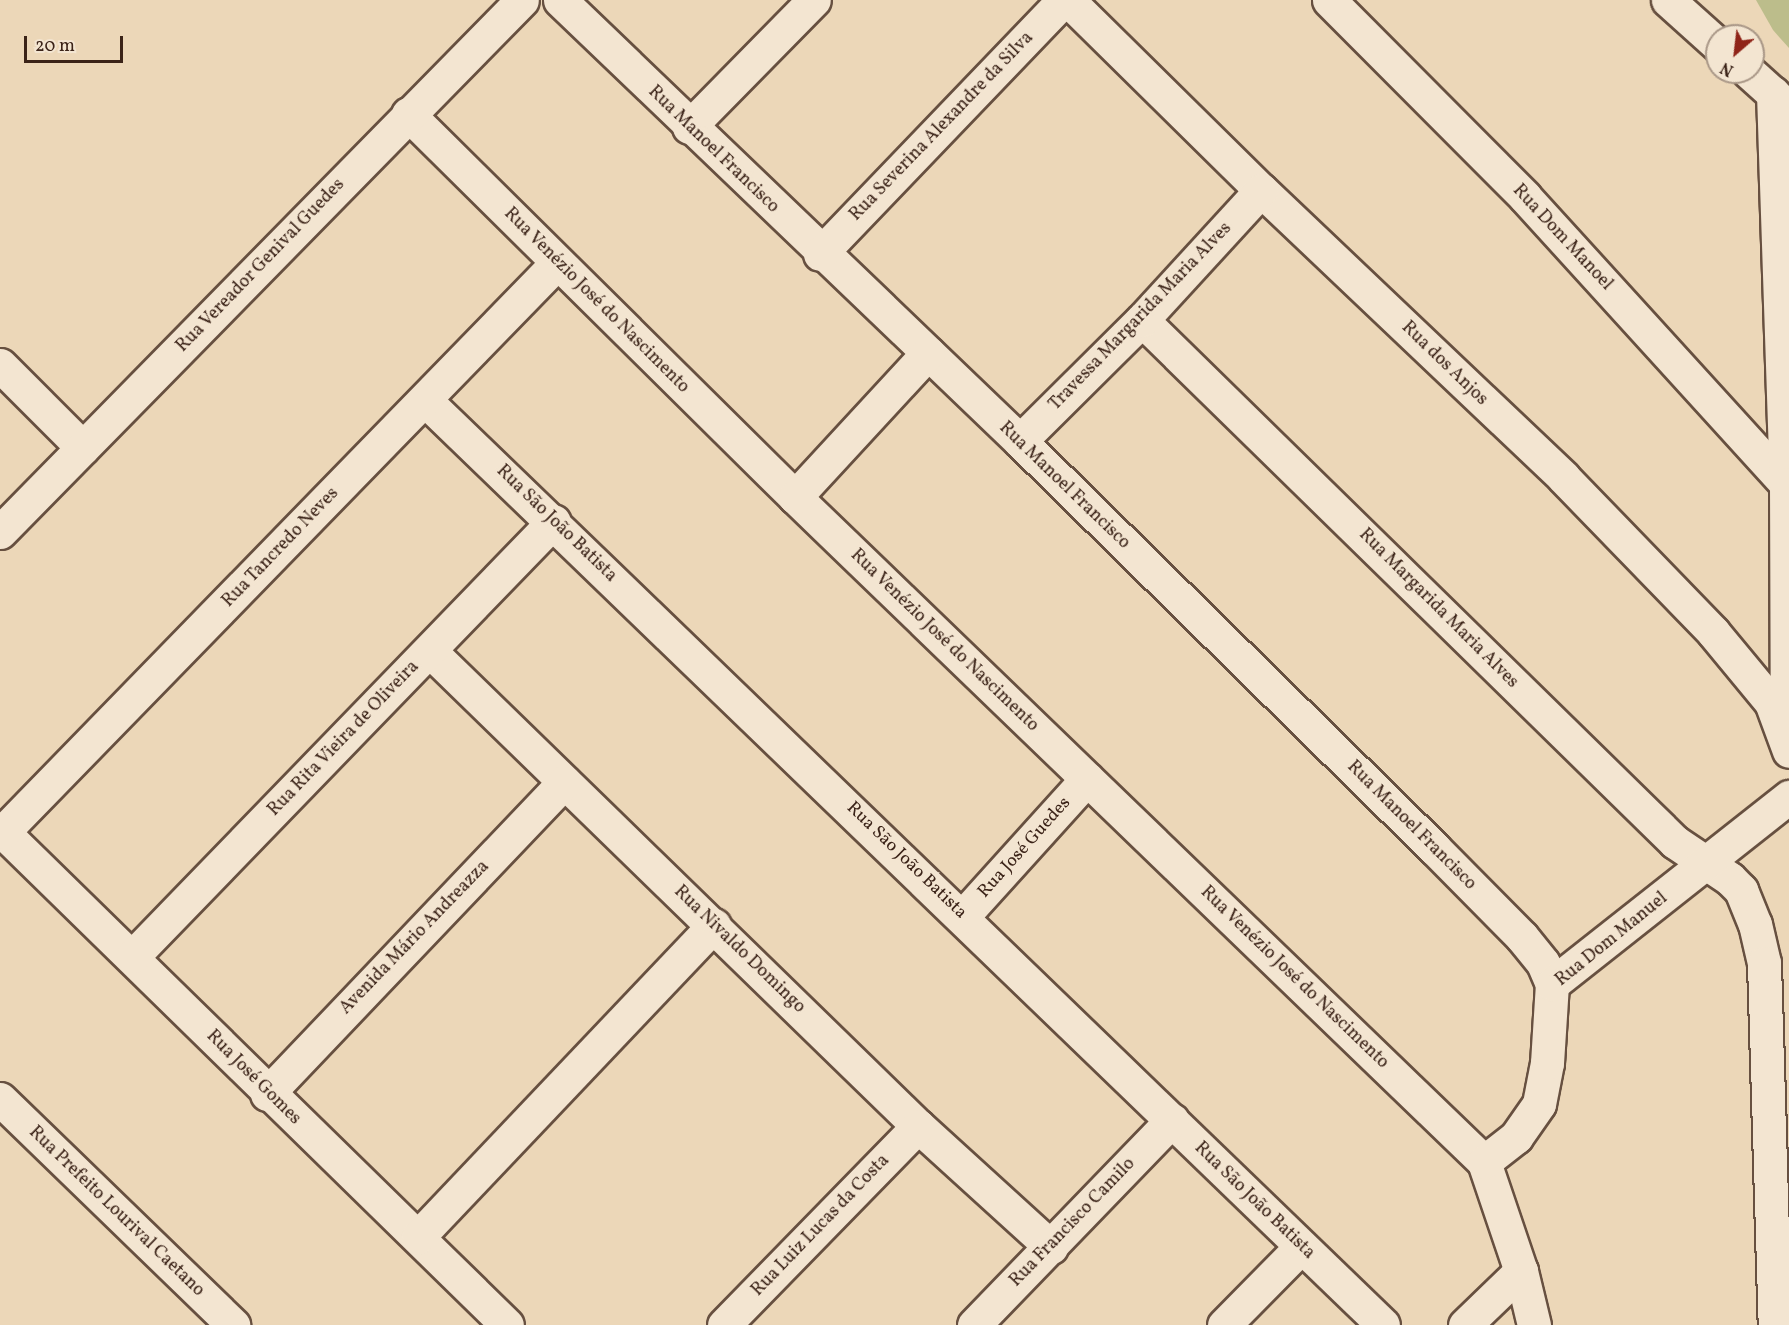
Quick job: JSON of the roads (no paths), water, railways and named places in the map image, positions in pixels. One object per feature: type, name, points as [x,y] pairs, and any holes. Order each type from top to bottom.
[{"type":"street","name":"Rua Manoel Francisco","points":[[560,0],[820,254],[1020,441],[1522,937],[1543,963],[1552,984]]},
{"type":"street","points":[[689,127],[814,0]]},
{"type":"street","name":"Rua dos Anjos","points":[[1066,0],[1261,190],[1563,477],[1706,624],[1746,667],[1772,702],[1788,744]]},
{"type":"street","name":"Rua Severina Alexandre da Silva","points":[[820,254],[1066,0]]},
{"type":"street","name":"Rua Dom Manoel","points":[[1329,0],[1525,197],[1786,484]]},
{"type":"street","points":[[1668,0],[1705,33]]},
{"type":"street","name":"Rua Vereador Genival Guedes","points":[[0,532],[408,114],[507,5]]},
{"type":"street","points":[[1762,84],[1781,101],[1788,744]]},
{"type":"street","name":"Rua Venézio José do Nascimento","points":[[408,114],[795,497],[1484,1162]]},
{"type":"street","name":"Travessa Margarida Maria Alves","points":[[1020,441],[1142,320],[1261,190]]},
{"type":"street","name":"Rua Tancredo Neves","points":[[2,830],[426,400],[557,262]]},
{"type":"street","name":"Rua Margarida Maria Alves","points":[[1142,320],[1675,842],[1708,864],[1741,891],[1755,924],[1764,963],[1775,1325]]},
{"type":"street","points":[[795,497],[928,354]]},
{"type":"street","points":[[0,365],[83,448]]},
{"type":"street","name":"Rua São João Batista","points":[[426,400],[963,916],[1383,1325]]},
{"type":"street","name":"Rua Rita Vieira de Oliveira","points":[[133,957],[554,521]]},
{"type":"street","name":"Rua Nivaldo Domingo","points":[[430,651],[918,1126],[1051,1247]]},
{"type":"street","name":"Rua José Guedes","points":[[963,916],[1087,779]]},
{"type":"street","name":"Avenida Mário Andreazza","points":[[267,1094],[564,782]]},
{"type":"street","name":"Rua Dom Manuel","points":[[1484,1162],[1516,1137],[1539,1104],[1547,1063],[1552,984],[1708,864],[1789,797]]},
{"type":"street","name":"Rua José Gomes","points":[[2,830],[133,957],[267,1094],[507,1325]]},
{"type":"street","points":[[418,1237],[714,925]]},
{"type":"street","name":"Rua Prefeito Lourival Caetano","points":[[0,1099],[233,1325]]},
{"type":"street","name":"Rua Francisco Camilo","points":[[974,1325],[1172,1120]]},
{"type":"street","name":"Rua Luiz Lucas da Costa","points":[[724,1325],[918,1126]]},
{"type":"street","points":[[1484,1162],[1521,1271],[1534,1325]]},
{"type":"street","points":[[1224,1325],[1301,1247]]},
{"type":"street","points":[[1465,1325],[1521,1271]]}]
